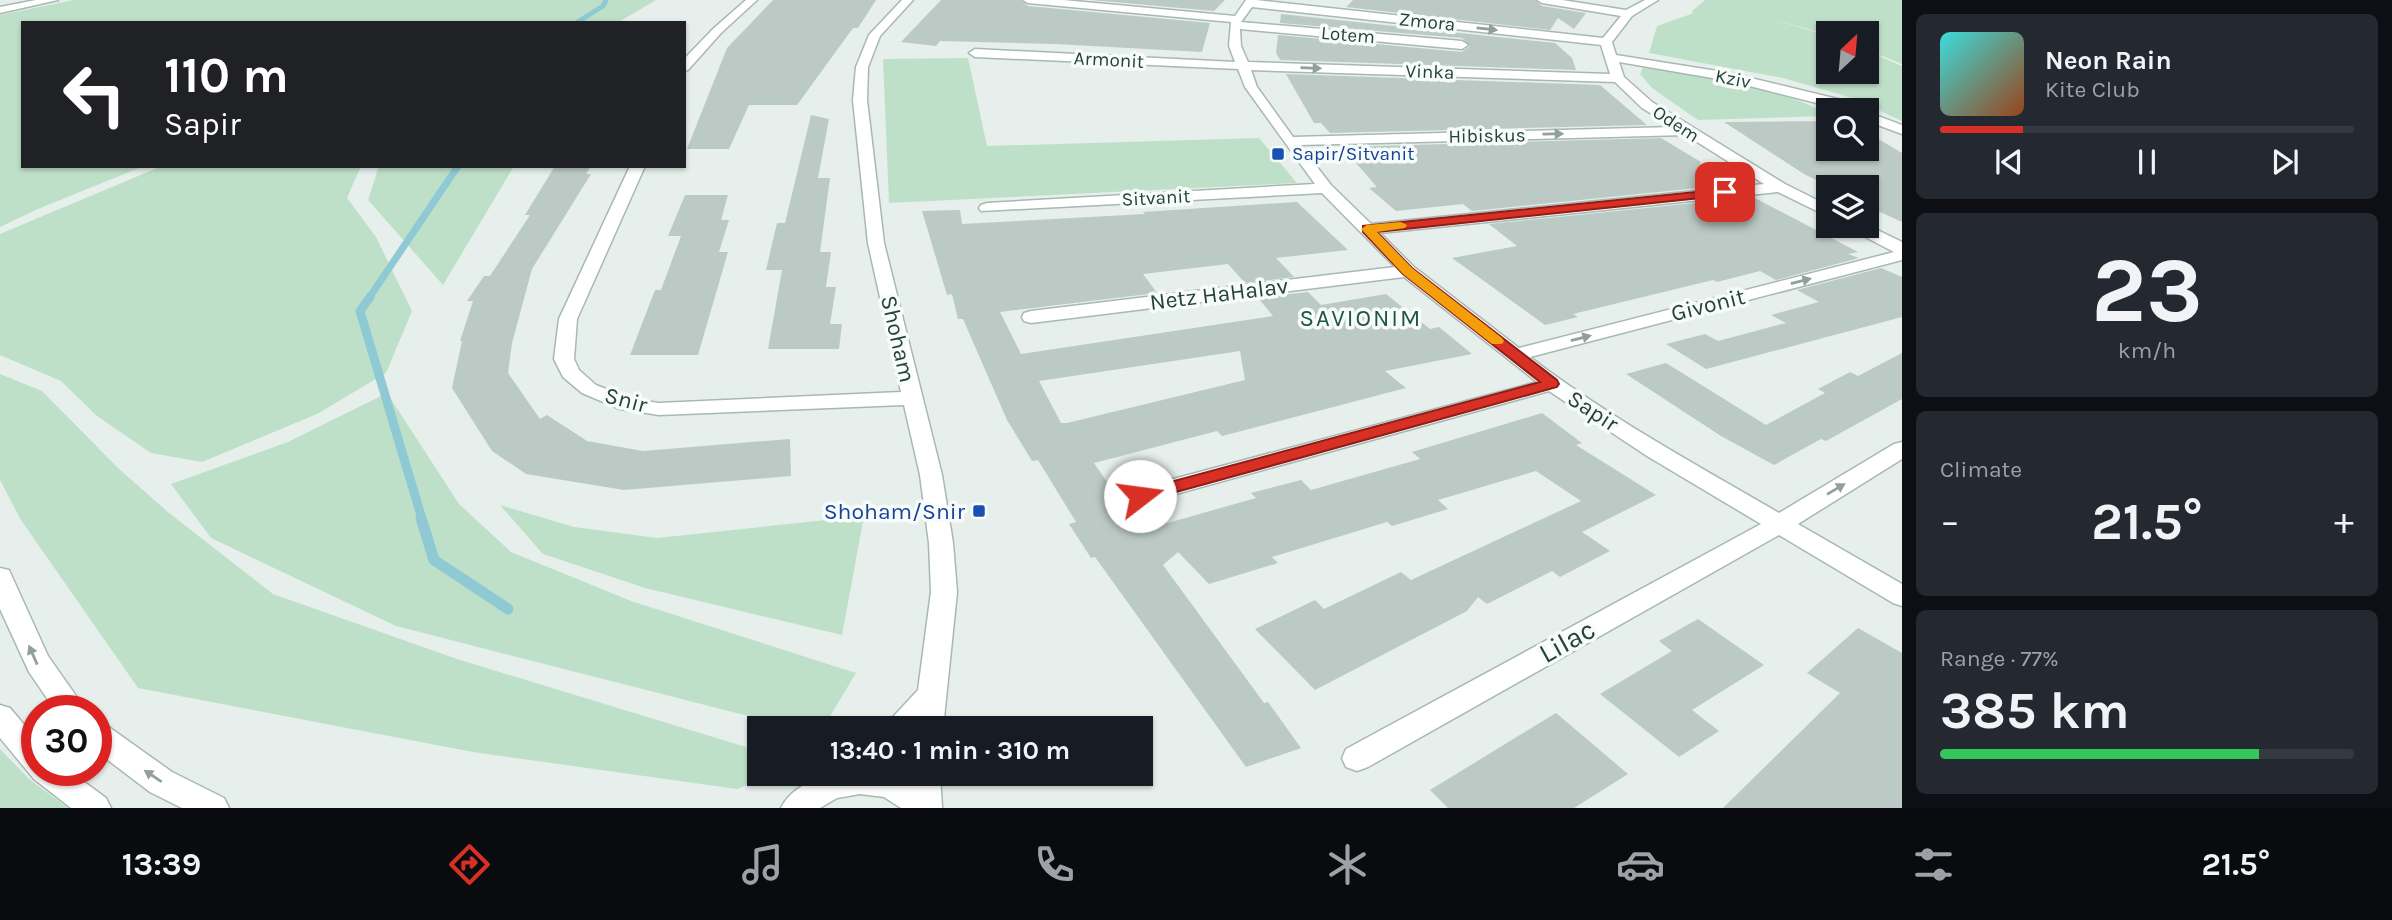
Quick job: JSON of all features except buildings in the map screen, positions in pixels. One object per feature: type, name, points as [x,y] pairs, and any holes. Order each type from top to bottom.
[{"type":"street","points":[[0,10],[53,0]]},
{"type":"street","points":[[686,65],[717,31],[752,0]]},
{"type":"street","name":"Shoham","points":[[908,0],[875,35],[862,67],[860,100],[876,243],[931,475],[941,543],[944,592],[930,716]]},
{"type":"street","name":"Lotem","points":[[1028,0],[1462,46]]},
{"type":"street","points":[[1542,0],[1628,14]]},
{"type":"street","points":[[1606,42],[1628,14],[1653,0]]},
{"type":"street","points":[[1235,22],[1250,1]]},
{"type":"street","name":"Zmora","points":[[1250,1],[1606,42]]},
{"type":"street","name":"Sapir","points":[[1235,22],[1235,46],[1251,87],[1326,188],[1408,271],[1552,384],[1655,451],[1902,596]]},
{"type":"street","name":"Odem","points":[[1606,42],[1618,78],[1647,105],[1685,131],[1816,205]]},
{"type":"street","name":"Armonit","points":[[975,53],[1243,66]]},
{"type":"street","name":"Kziv","points":[[1609,57],[1730,77],[1816,98]]},
{"type":"street","name":"Vinka","points":[[1243,66],[1618,78]]},
{"type":"street","points":[[1879,121],[1902,130]]},
{"type":"street","name":"Hibiskus","points":[[1289,141],[1685,131]]},
{"type":"street","name":"Snir","points":[[637,168],[568,319],[565,359],[570,373],[589,389],[627,405],[659,409],[911,398]]},
{"type":"street","points":[[1367,229],[1780,187]]},
{"type":"street","name":"Sitvanit","points":[[987,208],[1326,188]]},
{"type":"street","points":[[1879,238],[1902,249]]},
{"type":"street","name":"Givonit","points":[[1515,355],[1902,255]]},
{"type":"street","name":"Netz HaHalav","points":[[1031,317],[1408,271]]},
{"type":"street","points":[[1140,496],[1552,384]]},
{"type":"street","name":"Lilac","points":[[1357,758],[1778,524],[1902,449]]},
{"type":"street","points":[[0,577],[39,667],[57,695]]},
{"type":"street","points":[[912,716],[934,693]]},
{"type":"street","points":[[0,717],[21,743]]},
{"type":"street","points":[[112,746],[161,782],[214,808]]},
{"type":"street","points":[[66,786],[95,808]]},
{"type":"street","points":[[797,808],[827,786]]},
{"type":"street","points":[[894,786],[913,797],[924,808]]},
{"type":"street","points":[[924,808],[925,786]]},
{"type":"green space","points":[[74,0],[656,0],[620,21],[21,21],[21,168],[139,168],[0,227],[0,15]]},
{"type":"green space","points":[[1705,0],[1902,0],[1902,64],[1880,55],[1880,21],[1816,21],[1816,31],[1775,20],[1816,32],[1816,84],[1880,84],[1880,57],[1902,66],[1902,121],[1879,110],[1879,98],[1852,98],[1783,78],[1649,53],[1657,26],[1694,13],[1691,12]]},
{"type":"green space","points":[[968,58],[987,146],[1259,138],[1297,183],[889,203],[883,59]]},
{"type":"green space","points":[[1643,68],[1740,84],[1813,107],[1816,109],[1816,116],[1698,120],[1652,88],[1640,74]]},
{"type":"green space","points":[[157,168],[360,168],[347,198],[376,237],[412,311],[386,373],[317,414],[202,462],[151,453],[97,416],[61,381],[0,355],[0,234]]},
{"type":"green space","points":[[378,168],[513,168],[443,285],[368,200]]},
{"type":"green space","points":[[0,374],[42,391],[118,468],[169,513],[273,594],[457,659],[747,747],[747,785],[737,789],[473,752],[138,688],[21,520],[0,480]]},
{"type":"green space","points":[[387,393],[459,504],[511,552],[631,601],[856,673],[830,716],[748,716],[396,626],[211,538],[171,484],[288,442]]},
{"type":"green space","points":[[500,505],[574,527],[657,538],[864,516],[842,635],[645,588],[543,554]]},
{"type":"green space","points":[[0,749],[21,771],[21,786],[38,786],[68,808],[0,808]]},
{"type":"waterway","points":[[579,21],[603,6],[606,0]]},
{"type":"waterway","points":[[369,298],[457,168]]},
{"type":"waterway","points":[[370,297],[360,311],[422,519]]},
{"type":"waterway","points":[[421,518],[434,560],[508,609]]},
{"type":"slow traffic","points":[[1401,225],[1367,229],[1408,271],[1497,341]]},
{"type":"place","name":"Sapir/Sitvanit","points":[[1278,154]]},
{"type":"place","name":"Shoham/Snir","points":[[979,511]]},
{"type":"district","name":"SAVIONIM","points":[[1361,318]]},
{"type":"route","points":[[1140,496],[1552,384],[1408,271],[1367,229],[1725,192]]}]
